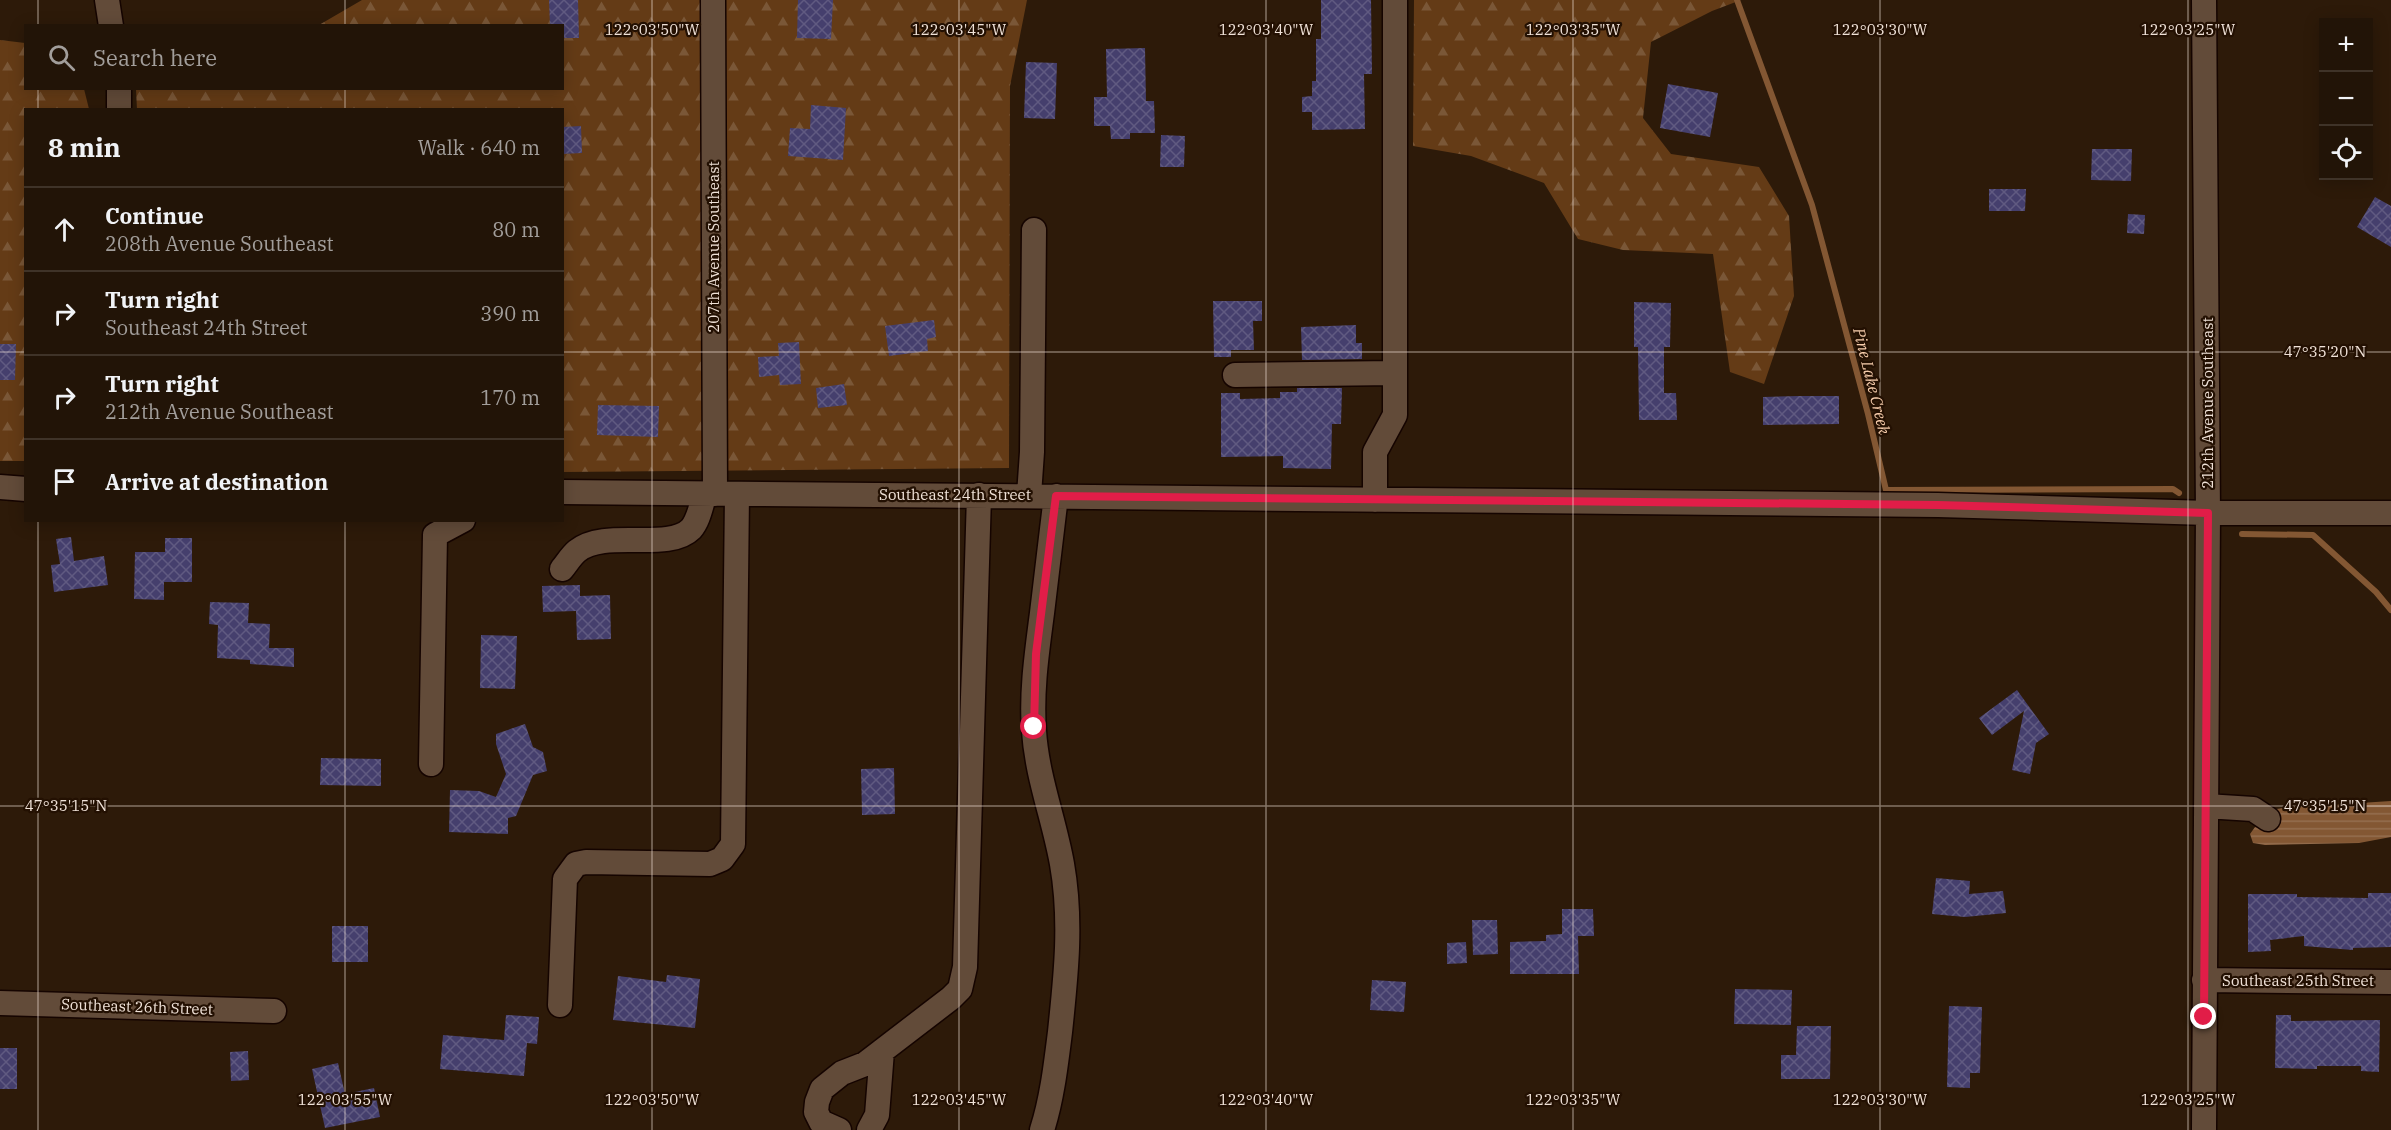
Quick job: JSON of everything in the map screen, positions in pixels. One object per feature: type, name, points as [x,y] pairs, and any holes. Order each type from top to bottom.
[{"type":"street","points":[[107,0],[111,24]]},
{"type":"street","name":"207th Avenue Southeast","points":[[560,1005],[566,879],[576,864],[586,862],[710,864],[722,859],[733,844],[719,494],[713,0]]},
{"type":"street","points":[[1375,500],[1375,453],[1395,415],[1395,0]]},
{"type":"street","name":"212th Avenue Southeast","points":[[2204,0],[2208,513],[2204,1130]]},
{"type":"street","points":[[118,90],[119,108]]},
{"type":"street","points":[[1029,495],[1032,452],[1034,230]]},
{"type":"street","points":[[1235,375],[1395,373]]},
{"type":"street","points":[[0,487],[24,489]]},
{"type":"street","name":"Southeast 24th Street","points":[[564,492],[1938,505],[2208,513],[2391,513]]},
{"type":"street","points":[[562,569],[578,550],[596,543],[607,540],[658,539],[682,534],[690,529],[719,494]]},
{"type":"street","points":[[839,1130],[821,1122],[816,1112],[822,1089],[842,1073],[865,1064],[960,989],[966,967],[979,495]]},
{"type":"street","points":[[1042,1130],[1047,1116],[1057,1052],[1067,963],[1068,905],[1059,848],[1035,753],[1034,727],[1036,654],[1056,496]]},
{"type":"street","points":[[431,764],[435,535],[459,522]]},
{"type":"street","points":[[2206,806],[2253,809],[2268,819]]},
{"type":"street","name":"Southeast 25th Street","points":[[2204,980],[2391,982]]},
{"type":"street","name":"Southeast 26th Street","points":[[0,1003],[274,1011]]},
{"type":"street","points":[[869,1130],[877,1115],[882,1051]]},
{"type":"green space","points":[[362,0],[1027,0],[1010,86],[1009,468],[564,472],[564,108],[137,108],[136,90],[564,90],[564,24],[321,24]]},
{"type":"green space","points":[[1414,0],[1741,0],[1712,11],[1651,42],[1643,118],[1671,154],[1759,167],[1789,216],[1794,296],[1764,384],[1730,372],[1713,254],[1623,250],[1578,239],[1544,183],[1471,156],[1413,146]]},
{"type":"green space","points":[[0,40],[24,43],[24,90],[84,90],[89,108],[24,108],[24,461],[0,461]]},
{"type":"shaded area","points":[[2391,801],[2391,837],[2359,843],[2265,845],[2253,843],[2250,834],[2255,827],[2266,824],[2271,810]]},
{"type":"building","points":[[549,0],[578,0],[579,38],[564,38],[564,24],[550,24]]},
{"type":"building","points":[[798,0],[833,0],[831,39],[797,38]]},
{"type":"building","points":[[1321,0],[1371,0],[1372,74],[1364,74],[1365,129],[1312,130],[1312,112],[1302,112],[1302,97],[1312,96],[1312,81],[1316,81],[1316,39],[1321,39]]},
{"type":"building","points":[[1145,48],[1146,101],[1154,101],[1155,133],[1130,133],[1130,139],[1111,139],[1110,126],[1094,126],[1094,97],[1107,97],[1106,49]]},
{"type":"building","points":[[1026,62],[1057,63],[1055,119],[1024,118]]},
{"type":"building","points":[[1668,84],[1718,93],[1710,137],[1660,128]]},
{"type":"building","points":[[811,105],[846,108],[843,160],[788,156],[790,128],[810,129]]},
{"type":"building","points":[[581,126],[582,153],[564,154],[564,127]]},
{"type":"building","points":[[1161,135],[1185,136],[1184,167],[1160,167]]},
{"type":"building","points":[[2092,149],[2132,149],[2131,181],[2091,180]]},
{"type":"building","points":[[1989,189],[2026,189],[2025,211],[1989,211]]},
{"type":"building","points":[[2375,197],[2391,206],[2391,247],[2357,227]]},
{"type":"building","points":[[2128,214],[2145,215],[2144,234],[2127,233]]},
{"type":"building","points":[[1213,301],[1262,301],[1262,321],[1253,321],[1254,350],[1231,350],[1231,357],[1214,357]]},
{"type":"building","points":[[1634,302],[1671,303],[1670,347],[1664,347],[1664,393],[1676,393],[1677,420],[1639,420],[1638,347],[1634,347]]},
{"type":"building","points":[[934,320],[936,337],[927,339],[928,351],[889,356],[885,326]]},
{"type":"building","points":[[1356,325],[1356,343],[1362,343],[1362,359],[1302,360],[1301,327]]},
{"type":"building","points":[[799,342],[801,384],[780,385],[779,375],[759,377],[758,357],[779,356],[778,343]]},
{"type":"building","points":[[0,344],[16,344],[15,380],[0,380]]},
{"type":"building","points":[[844,384],[847,405],[818,408],[816,388]]},
{"type":"building","points":[[1297,388],[1342,388],[1341,424],[1332,424],[1331,469],[1283,468],[1283,456],[1221,457],[1221,393],[1240,393],[1240,399],[1280,398],[1280,392],[1297,392]]},
{"type":"building","points":[[1839,396],[1839,424],[1763,425],[1763,397]]},
{"type":"building","points":[[598,405],[659,406],[658,437],[597,435]]},
{"type":"building","points":[[71,537],[74,561],[104,556],[108,585],[54,592],[51,565],[60,564],[56,539]]},
{"type":"building","points":[[165,538],[192,538],[192,582],[164,582],[164,600],[134,599],[135,552],[165,552]]},
{"type":"building","points":[[580,585],[580,596],[610,595],[611,639],[577,640],[576,611],[543,612],[542,586]]},
{"type":"building","points":[[210,602],[249,603],[248,623],[270,624],[269,648],[294,648],[294,667],[250,664],[250,660],[217,658],[218,625],[209,624]]},
{"type":"building","points":[[481,635],[517,636],[515,689],[480,688]]},
{"type":"building","points":[[2017,690],[2049,734],[2036,743],[2030,774],[2012,770],[2024,711],[1992,735],[1979,718]]},
{"type":"building","points":[[525,724],[533,747],[543,752],[547,771],[533,775],[516,816],[508,818],[508,834],[449,832],[450,790],[479,791],[496,797],[506,774],[496,744],[496,734]]},
{"type":"building","points":[[321,758],[381,759],[381,786],[320,785]]},
{"type":"building","points":[[894,768],[895,814],[862,815],[861,769]]},
{"type":"building","points":[[1936,878],[1970,881],[1969,894],[2003,891],[2006,913],[1965,917],[1932,914]]},
{"type":"building","points":[[2368,893],[2391,893],[2391,947],[2353,948],[2353,950],[2304,946],[2304,936],[2270,940],[2271,951],[2248,952],[2248,894],[2368,898]]},
{"type":"building","points":[[1562,909],[1593,909],[1594,936],[1578,936],[1579,974],[1510,974],[1510,942],[1546,941],[1546,935],[1562,934]]},
{"type":"building","points":[[1472,920],[1497,920],[1498,954],[1473,955]]},
{"type":"building","points":[[332,926],[368,926],[368,962],[332,962]]},
{"type":"building","points":[[1466,942],[1467,963],[1447,964],[1447,943]]},
{"type":"building","points":[[667,975],[700,979],[695,1028],[613,1020],[618,976],[666,982]]},
{"type":"building","points":[[1372,980],[1406,982],[1404,1012],[1370,1010]]},
{"type":"building","points":[[1735,989],[1792,990],[1791,1025],[1734,1024]]},
{"type":"building","points":[[1949,1006],[1982,1007],[1980,1073],[1970,1073],[1970,1088],[1947,1087]]},
{"type":"building","points":[[506,1015],[539,1017],[537,1044],[527,1043],[524,1076],[440,1069],[443,1035],[504,1040]]},
{"type":"building","points":[[2276,1015],[2291,1015],[2291,1021],[2380,1020],[2379,1072],[2361,1071],[2361,1066],[2317,1066],[2317,1069],[2275,1068]]},
{"type":"building","points":[[1797,1026],[1831,1026],[1830,1079],[1781,1079],[1781,1055],[1796,1055]]},
{"type":"building","points":[[0,1048],[17,1048],[17,1089],[0,1089]]},
{"type":"building","points":[[248,1051],[249,1080],[231,1081],[230,1052]]},
{"type":"building","points":[[338,1063],[345,1094],[374,1088],[380,1117],[325,1128],[312,1069]]},
{"type":"waterway","name":"Pine Lake Creek","points":[[1737,0],[1812,205],[1886,490],[2173,489],[2179,493]]},
{"type":"waterway","name":"Pine Lake Creek","points":[[2242,534],[2313,535],[2376,592],[2391,610]]},
{"type":"route","points":[[1034,727],[1036,654],[1056,496],[1938,505],[2208,513],[2204,1017]]}]
